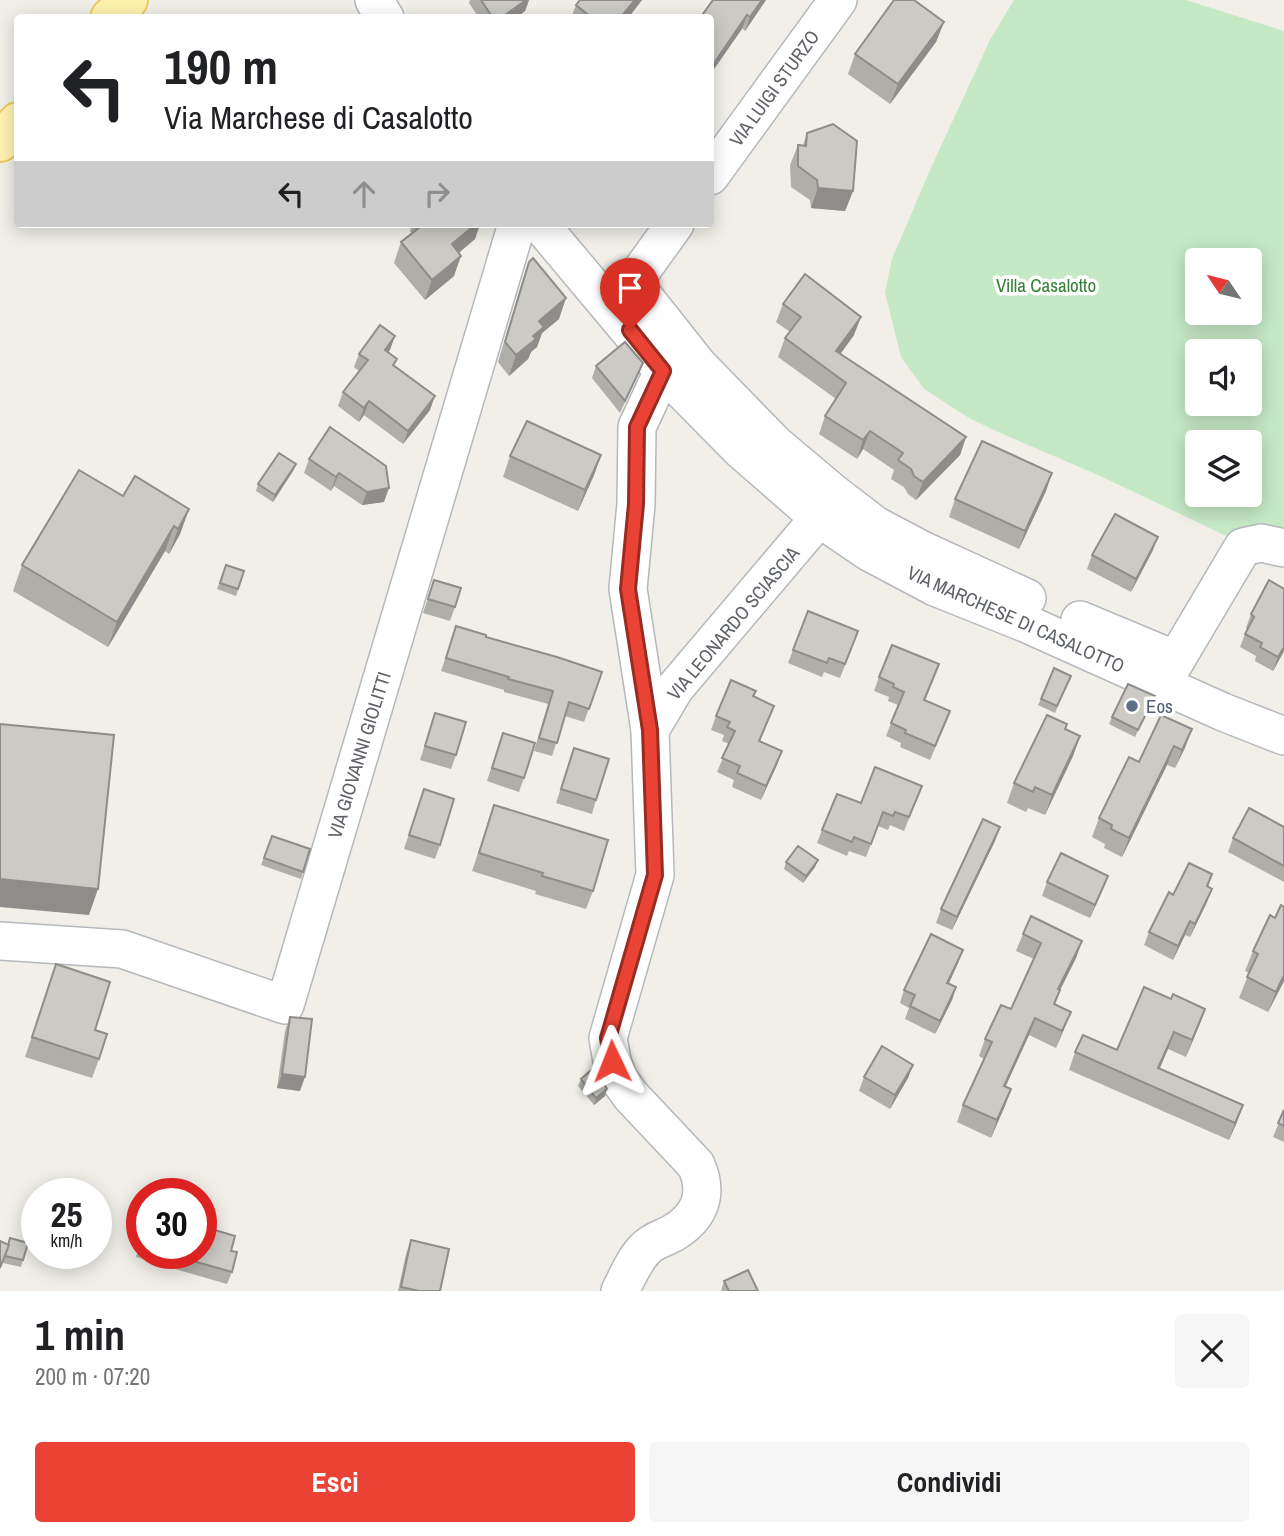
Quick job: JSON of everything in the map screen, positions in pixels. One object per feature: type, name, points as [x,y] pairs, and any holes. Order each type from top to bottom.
[{"type":"main road","points":[[114,14],[128,0]]},
{"type":"main road","points":[[0,142],[14,126]]},
{"type":"street","name":"VIA LUIGI STURZO","points":[[714,170],[838,0]]},
{"type":"street","name":"VIA GIOVANNI GIOLITTI","points":[[0,941],[122,949],[285,1005],[516,228]]},
{"type":"street","name":"VIA MARCHESE DI CASALOTTO","points":[[545,228],[623,296],[663,371],[741,450],[820,518],[869,552],[935,587],[1025,623],[1169,672],[1223,712],[1284,736]]},
{"type":"street","points":[[673,228],[623,296],[698,365],[766,434],[875,526],[1169,672],[1243,547],[1261,543],[1284,548]]},
{"type":"street","points":[[620,1291],[646,1248],[675,1232],[691,1219],[699,1207],[703,1193],[702,1178],[696,1165],[631,1096],[618,1078],[608,1038],[655,875],[650,730],[628,589],[636,504],[637,427],[663,371]]},
{"type":"street","name":"VIA LEONARDO SCIASCIA","points":[[650,730],[675,688],[820,518]]},
{"type":"green space","name":"Villa Casalotto","points":[[1014,0],[1186,0],[1284,31],[1284,532],[1233,539],[969,418],[924,389],[901,357],[885,292],[892,259],[990,40]]},
{"type":"building","points":[[481,0],[526,0],[507,14],[490,14]]},
{"type":"building","points":[[580,0],[635,0],[623,14],[587,14],[576,5]]},
{"type":"building","points":[[713,0],[762,0],[750,17],[747,15],[714,63],[714,14],[703,14]]},
{"type":"building","points":[[894,0],[914,0],[944,22],[898,84],[855,54]]},
{"type":"building","points":[[833,124],[857,141],[853,191],[818,188],[817,180],[798,166],[798,145],[806,146],[807,133]]},
{"type":"building","points":[[419,228],[471,228],[452,244],[461,256],[432,280],[401,242]]},
{"type":"building","points":[[533,258],[566,298],[539,321],[544,327],[533,336],[536,339],[516,355],[505,342],[529,262]]},
{"type":"building","points":[[805,274],[861,317],[836,351],[966,437],[923,482],[898,460],[903,453],[870,431],[863,440],[825,416],[846,383],[785,338],[801,317],[783,304]]},
{"type":"building","points":[[380,325],[395,336],[385,350],[397,359],[393,365],[435,396],[408,431],[369,401],[364,408],[343,392],[368,360],[359,354]]},
{"type":"building","points":[[625,342],[643,363],[625,401],[596,366]]},
{"type":"building","points":[[527,421],[601,455],[585,490],[510,456]]},
{"type":"building","points":[[330,427],[386,466],[389,488],[367,492],[339,473],[336,477],[309,459]]},
{"type":"building","points":[[982,441],[1052,473],[1025,531],[955,499]]},
{"type":"building","points":[[279,453],[296,464],[275,495],[258,484]]},
{"type":"building","points":[[79,470],[123,496],[135,476],[189,509],[178,529],[174,526],[117,622],[22,565]]},
{"type":"building","points":[[1115,514],[1158,537],[1136,579],[1092,555]]},
{"type":"building","points":[[226,565],[244,571],[238,589],[220,583]]},
{"type":"building","points":[[434,580],[461,588],[455,607],[428,599]]},
{"type":"building","points":[[1269,580],[1284,589],[1284,647],[1278,657],[1260,647],[1262,643],[1245,634],[1254,617],[1251,614]]},
{"type":"building","points":[[808,611],[858,631],[845,664],[829,658],[827,663],[793,650]]},
{"type":"building","points":[[456,626],[602,672],[589,709],[569,702],[557,743],[539,738],[553,691],[446,658]]},
{"type":"building","points":[[892,645],[939,664],[924,700],[950,711],[935,746],[905,733],[906,730],[891,723],[904,692],[879,677]]},
{"type":"building","points":[[1054,668],[1071,676],[1057,706],[1041,699]]},
{"type":"building","points":[[731,680],[756,691],[753,696],[774,706],[759,741],[782,751],[766,786],[737,773],[740,766],[722,758],[735,731],[727,727],[730,722],[716,716]]},
{"type":"building","points":[[1128,684],[1155,696],[1138,730],[1112,717]]},
{"type":"building","points":[[435,713],[466,722],[456,755],[425,746]]},
{"type":"building","points":[[1047,715],[1067,724],[1065,729],[1080,736],[1052,795],[1035,787],[1033,792],[1014,783]]},
{"type":"building","points":[[1161,715],[1192,729],[1182,750],[1174,746],[1129,838],[1111,829],[1112,825],[1099,818],[1129,757],[1139,762]]},
{"type":"building","points":[[0,724],[114,735],[98,889],[0,879]]},
{"type":"building","points":[[503,733],[535,743],[524,778],[492,768]]},
{"type":"building","points":[[574,748],[609,759],[596,800],[561,789]]},
{"type":"building","points":[[875,767],[922,786],[909,817],[895,812],[893,816],[883,812],[871,844],[854,837],[852,842],[822,830],[837,794],[861,803]]},
{"type":"building","points":[[424,789],[454,799],[440,845],[409,835]]},
{"type":"building","points":[[494,805],[608,840],[593,891],[479,853]]},
{"type":"building","points":[[1249,808],[1284,827],[1284,866],[1233,838]]},
{"type":"building","points":[[983,819],[1000,827],[957,917],[941,909]]},
{"type":"building","points":[[272,836],[310,849],[303,872],[264,858]]},
{"type":"building","points":[[798,846],[818,860],[806,876],[786,862]]},
{"type":"building","points":[[1061,853],[1108,876],[1095,905],[1047,882]]},
{"type":"building","points":[[1189,863],[1212,874],[1207,886],[1212,889],[1195,924],[1190,921],[1178,946],[1149,932],[1169,892],[1173,895]]},
{"type":"building","points":[[1281,905],[1284,907],[1284,975],[1276,992],[1247,977],[1258,954],[1253,951],[1270,915],[1275,918]]},
{"type":"building","points":[[1031,916],[1082,941],[1058,989],[1060,990],[1054,1004],[1071,1012],[1062,1031],[1035,1018],[1004,1086],[1011,1089],[997,1120],[963,1105],[992,1042],[985,1039],[1001,1005],[1011,1009],[1041,943],[1023,934]]},
{"type":"building","points":[[931,934],[963,950],[947,983],[956,987],[940,1021],[910,1006],[915,995],[904,990]]},
{"type":"building","points":[[56,964],[110,982],[95,1030],[107,1034],[99,1059],[32,1037]]},
{"type":"building","points":[[1144,987],[1171,999],[1173,994],[1205,1009],[1192,1040],[1174,1032],[1158,1068],[1243,1105],[1235,1123],[1075,1052],[1083,1035],[1117,1050]]},
{"type":"building","points":[[290,1017],[312,1019],[305,1077],[282,1074]]},
{"type":"building","points":[[882,1046],[913,1065],[895,1095],[864,1077]]},
{"type":"building","points":[[596,1066],[607,1089],[596,1098],[581,1079]]},
{"type":"building","points":[[1284,1110],[1284,1126],[1278,1123]]},
{"type":"building","points":[[217,1231],[235,1236],[231,1251],[237,1252],[232,1272],[217,1268]]},
{"type":"building","points":[[10,1238],[21,1241],[21,1260],[5,1256]]},
{"type":"building","points":[[411,1240],[449,1249],[440,1291],[419,1291],[401,1287]]},
{"type":"building","points":[[0,1241],[9,1245],[0,1268]]},
{"type":"building","points":[[748,1270],[758,1291],[729,1291],[724,1281]]},
{"type":"place","name":"Eos","points":[[1132,706]]},
{"type":"route","points":[[612,1061],[608,1038],[655,875],[650,730],[628,589],[636,504],[637,427],[663,371],[630,330]]}]
